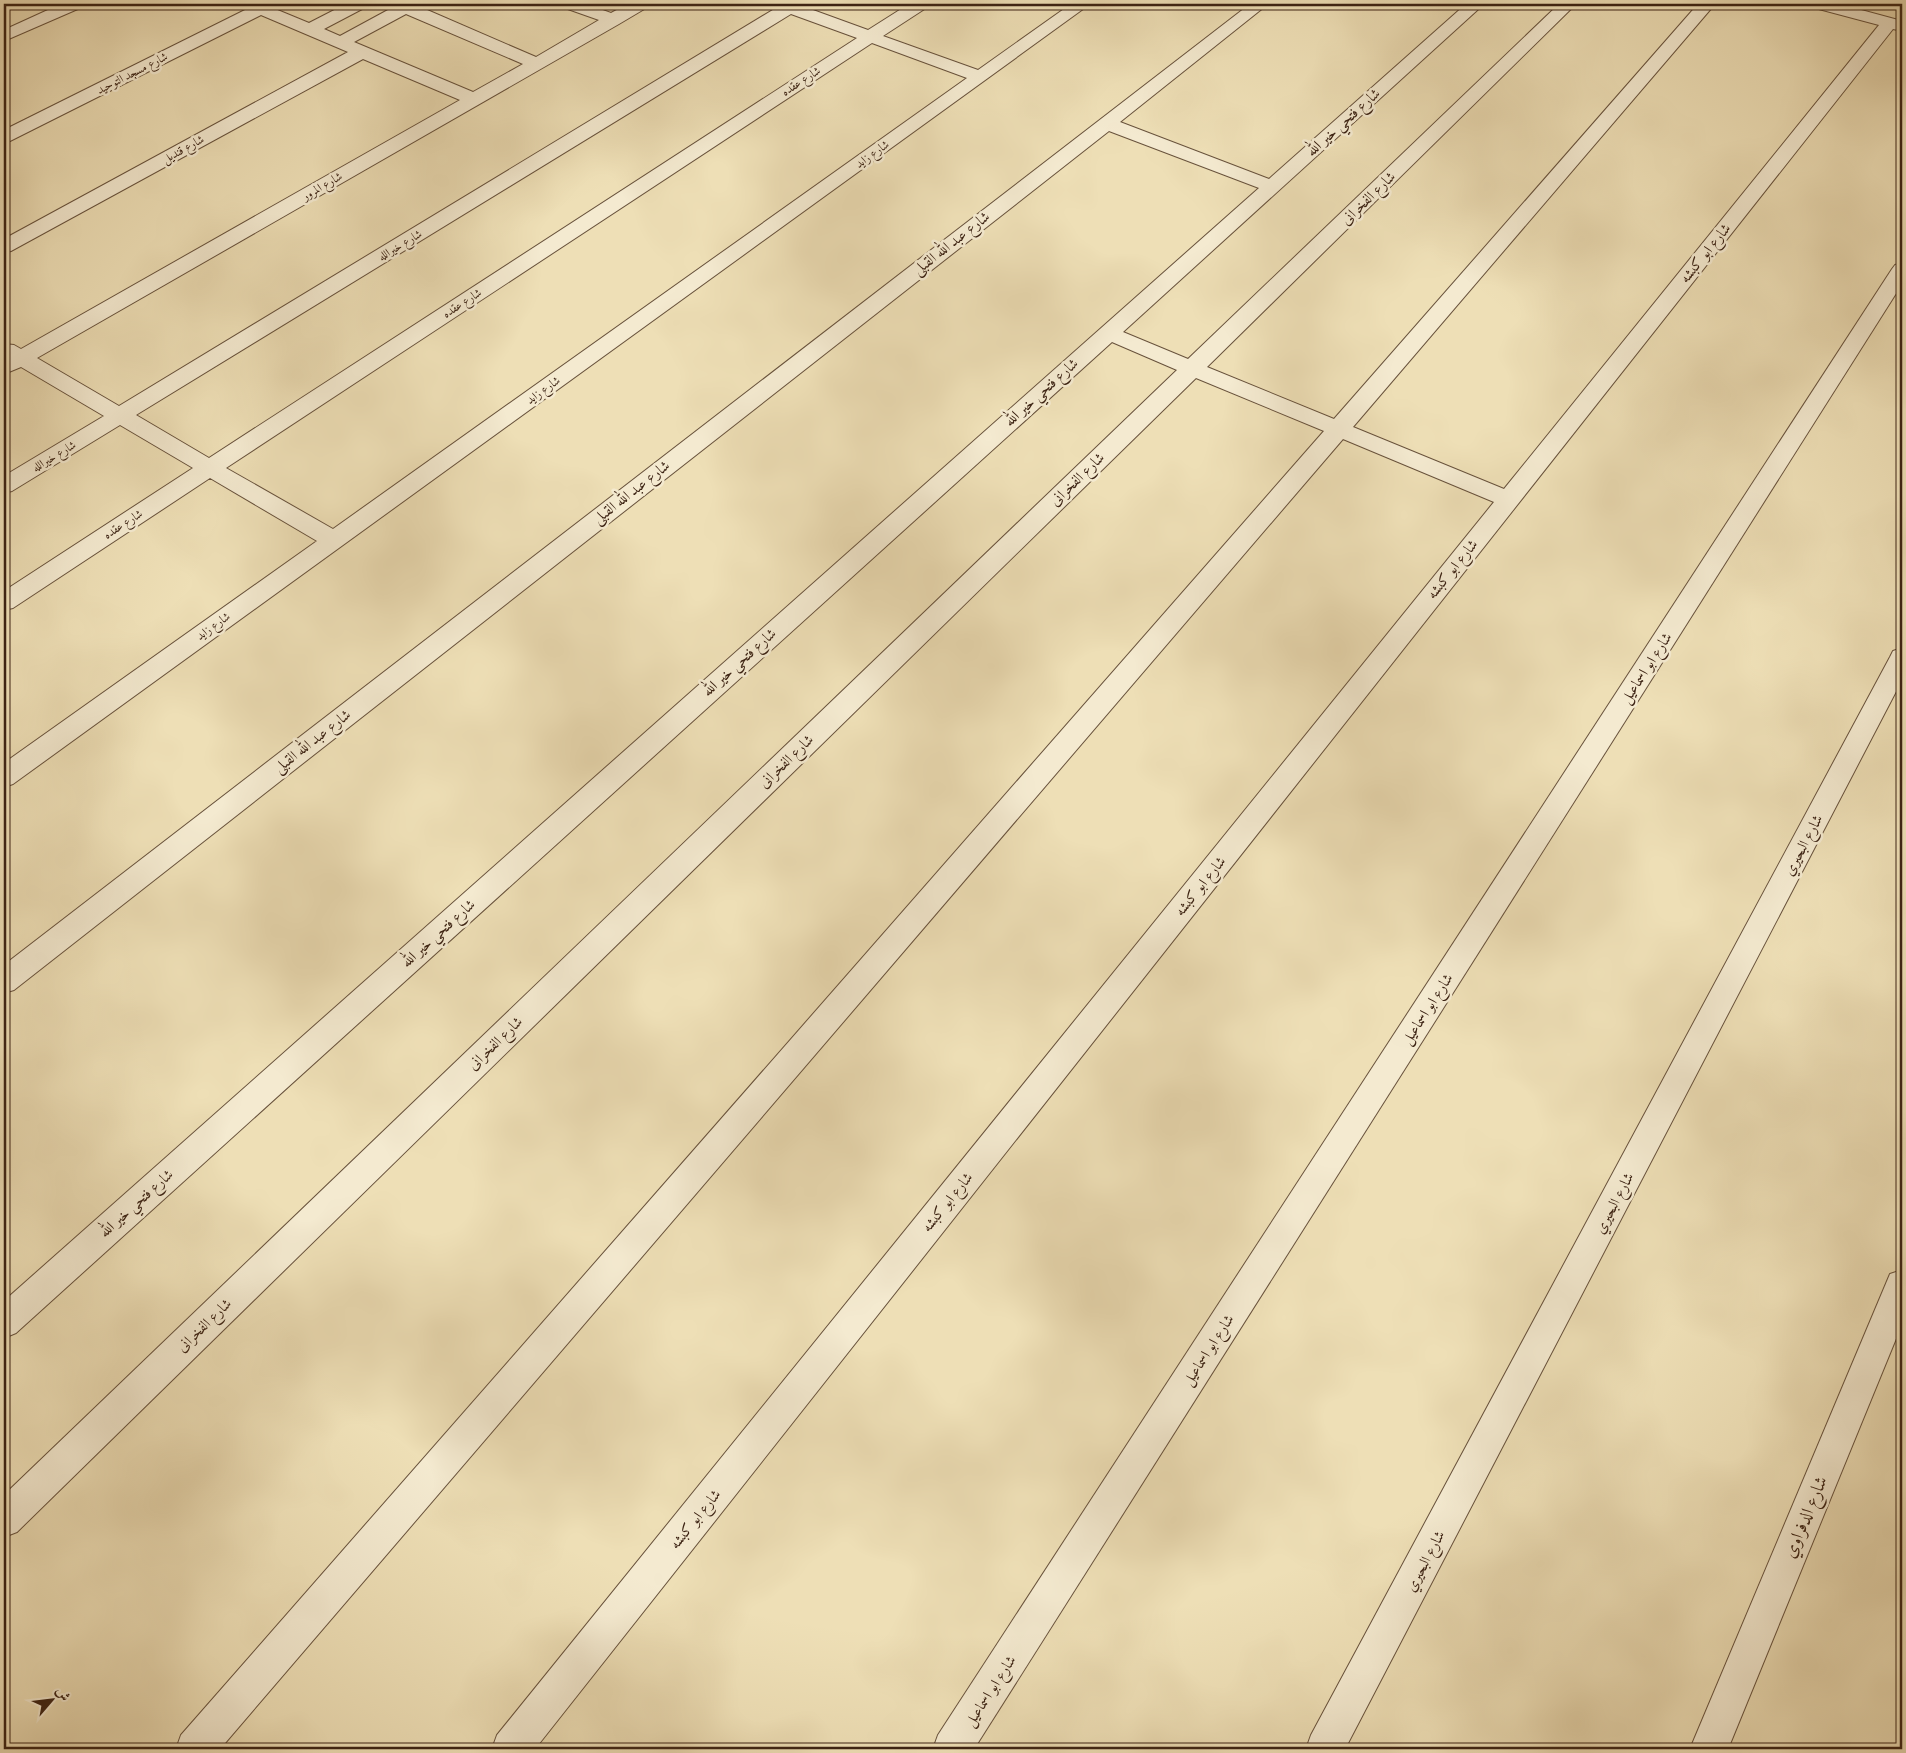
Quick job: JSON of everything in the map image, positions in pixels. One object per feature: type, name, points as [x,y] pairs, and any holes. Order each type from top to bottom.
[{"type":"street","points":[[4,36],[74,4]]},
{"type":"street","points":[[310,30],[358,4]]},
{"type":"street","points":[[571,4],[613,20]]},
{"type":"street","name":"شارع المرور","points":[[10,358],[640,4]]},
{"type":"street","name":"شارع عقده","points":[[4,602],[920,4]]},
{"type":"street","name":"شارع زايد","points":[[4,777],[1082,4]]},
{"type":"street","name":"شارع عبد الله القبلى","points":[[4,981],[1260,4]]},
{"type":"street","name":"شارع فتحي خير الله","points":[[4,1322],[1476,4]]},
{"type":"street","name":"شارع الفخرانى","points":[[4,1519],[1568,4]]},
{"type":"street","points":[[195,1749],[1707,4]]},
{"type":"street","points":[[1821,4],[1895,24]]},
{"type":"street","points":[[788,5],[980,76]]},
{"type":"street","name":"شارع خيرالله","points":[[4,486],[788,5]]},
{"type":"street","points":[[255,6],[473,99]]},
{"type":"street","name":"شارع مسجد التوحيد","points":[[4,137],[255,6]]},
{"type":"street","points":[[341,43],[408,6],[536,63]]},
{"type":"street","name":"شارع ابو كبشه","points":[[511,1749],[1508,499],[1895,24]]},
{"type":"street","name":"شارع قنديل","points":[[4,247],[362,52]]},
{"type":"street","points":[[1106,123],[1271,186]]},
{"type":"street","name":"شارع ابو اسماعيل","points":[[952,1749],[1902,269]]},
{"type":"street","points":[[1107,333],[1508,499]]},
{"type":"street","points":[[10,358],[120,416],[334,540]]},
{"type":"street","name":"شارع البحيري","points":[[1325,1749],[1902,656]]},
{"type":"street","name":"شارع الدفراوي","points":[[1709,1749],[1902,1285]]}]
